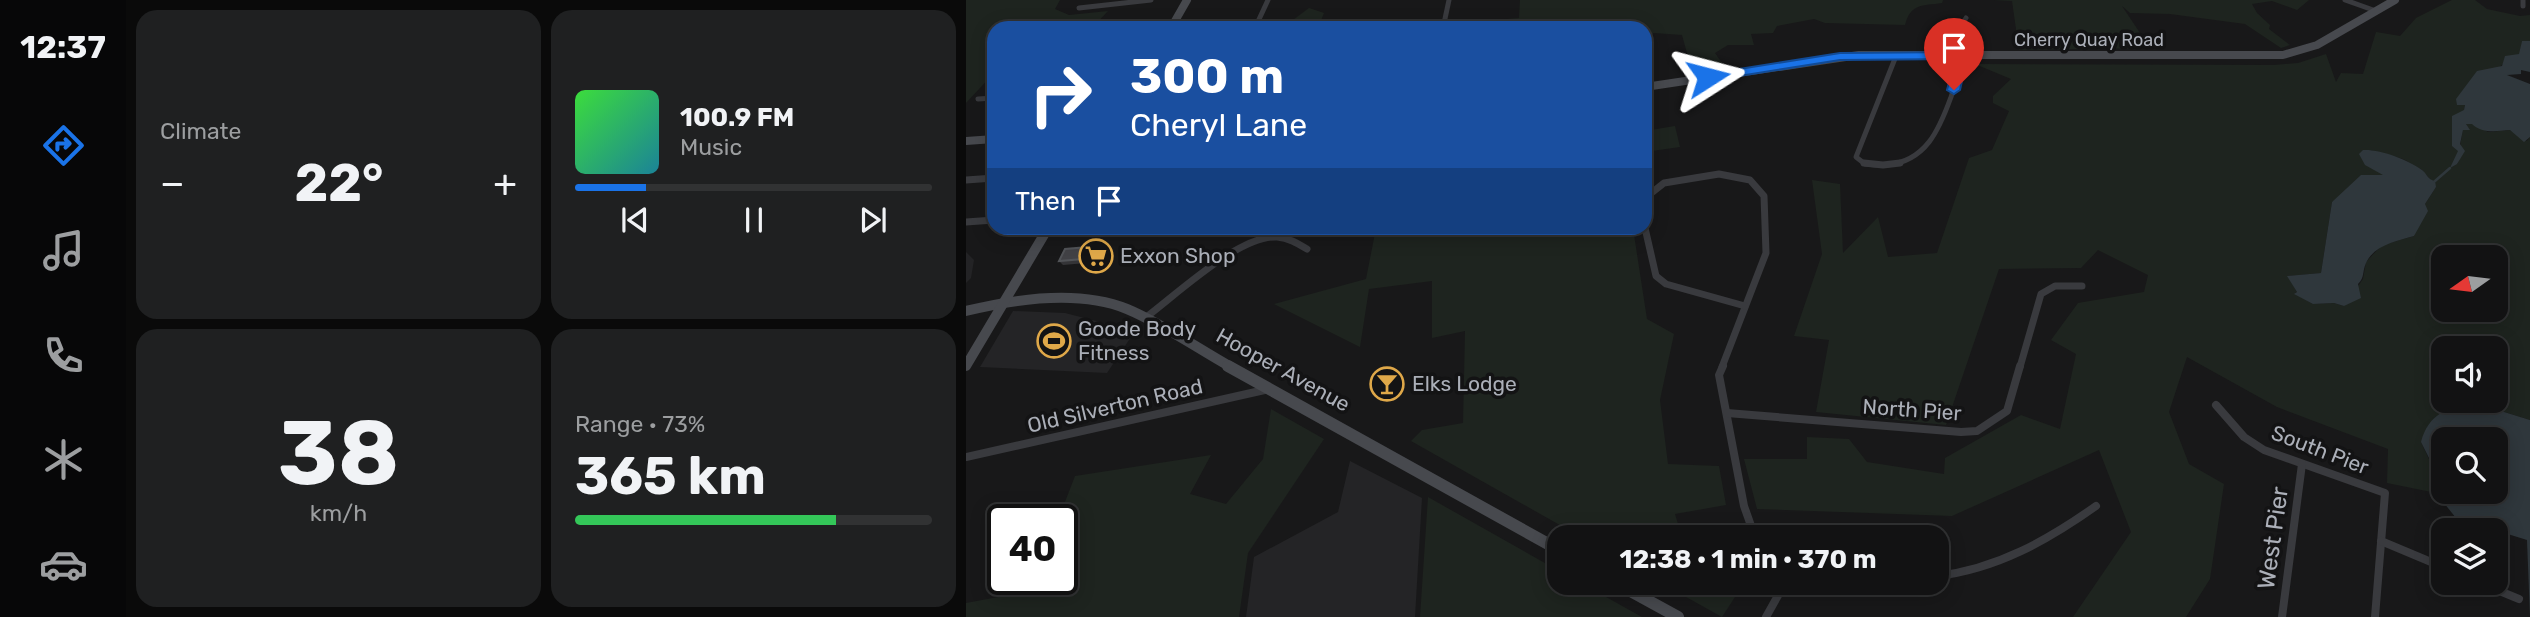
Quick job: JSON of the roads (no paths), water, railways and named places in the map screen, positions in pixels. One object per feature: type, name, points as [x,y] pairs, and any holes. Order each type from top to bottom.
[{"type":"street","points":[[1079,8],[1151,0]]},
{"type":"street","points":[[1175,21],[1188,0]]},
{"type":"street","points":[[1258,21],[1268,0]]},
{"type":"street","points":[[1444,21],[1449,0]]},
{"type":"street","points":[[2345,0],[2376,11]]},
{"type":"street","name":"Cherry Quay Road","points":[[1652,86],[1840,57],[2283,55],[2318,45],[2395,0]]},
{"type":"street","points":[[1896,56],[1856,157],[1866,164],[1899,162],[1919,156],[1927,149],[1945,113],[1962,55],[1956,33],[1959,24],[1966,18]]},
{"type":"street","points":[[978,99],[987,99]]},
{"type":"street","points":[[966,141],[987,140]]},
{"type":"street","points":[[1652,192],[1664,183],[1719,174],[1743,177],[1757,185],[1764,196],[1766,253],[1719,375],[1744,506],[1751,525]]},
{"type":"street","points":[[966,180],[987,178]]},
{"type":"street","points":[[966,222],[987,220]]},
{"type":"street","points":[[966,366],[1044,235]]},
{"type":"street","points":[[1647,235],[1656,276],[1666,284],[1745,306]]},
{"type":"street","points":[[1145,318],[1237,248],[1262,238],[1282,236],[1295,239],[1307,249]]},
{"type":"street","name":"North Pier","points":[[1727,413],[1961,432],[1977,431],[2007,411],[2041,294],[2047,288],[2060,284],[2082,286]]},
{"type":"street","name":"Hooper Avenue","points":[[966,311],[1003,303],[1062,298],[1126,309],[1547,543]]},
{"type":"street","name":"Old Silverton Road","points":[[966,457],[1272,388]]},
{"type":"street","name":"South Pier","points":[[2216,405],[2244,437],[2264,450],[2385,493],[2381,541]]},
{"type":"street","name":"West Pier","points":[[2281,617],[2302,464]]},
{"type":"street","points":[[1949,574],[1983,568],[2068,527],[2096,506]]},
{"type":"street","points":[[2375,617],[2381,541],[2431,562]]},
{"type":"street","points":[[2508,594],[2519,599]]},
{"type":"street","points":[[1638,595],[1678,617]]},
{"type":"street","points":[[1766,617],[1778,595]]},
{"type":"waterway","points":[[2435,181],[2450,168]]},
{"type":"place","name":"Exxon Shop","points":[[1096,256]]},
{"type":"place","name":"Goode Body Fitness","points":[[1054,341]]},
{"type":"place","name":"Elks Lodge","points":[[1387,384]]}]
